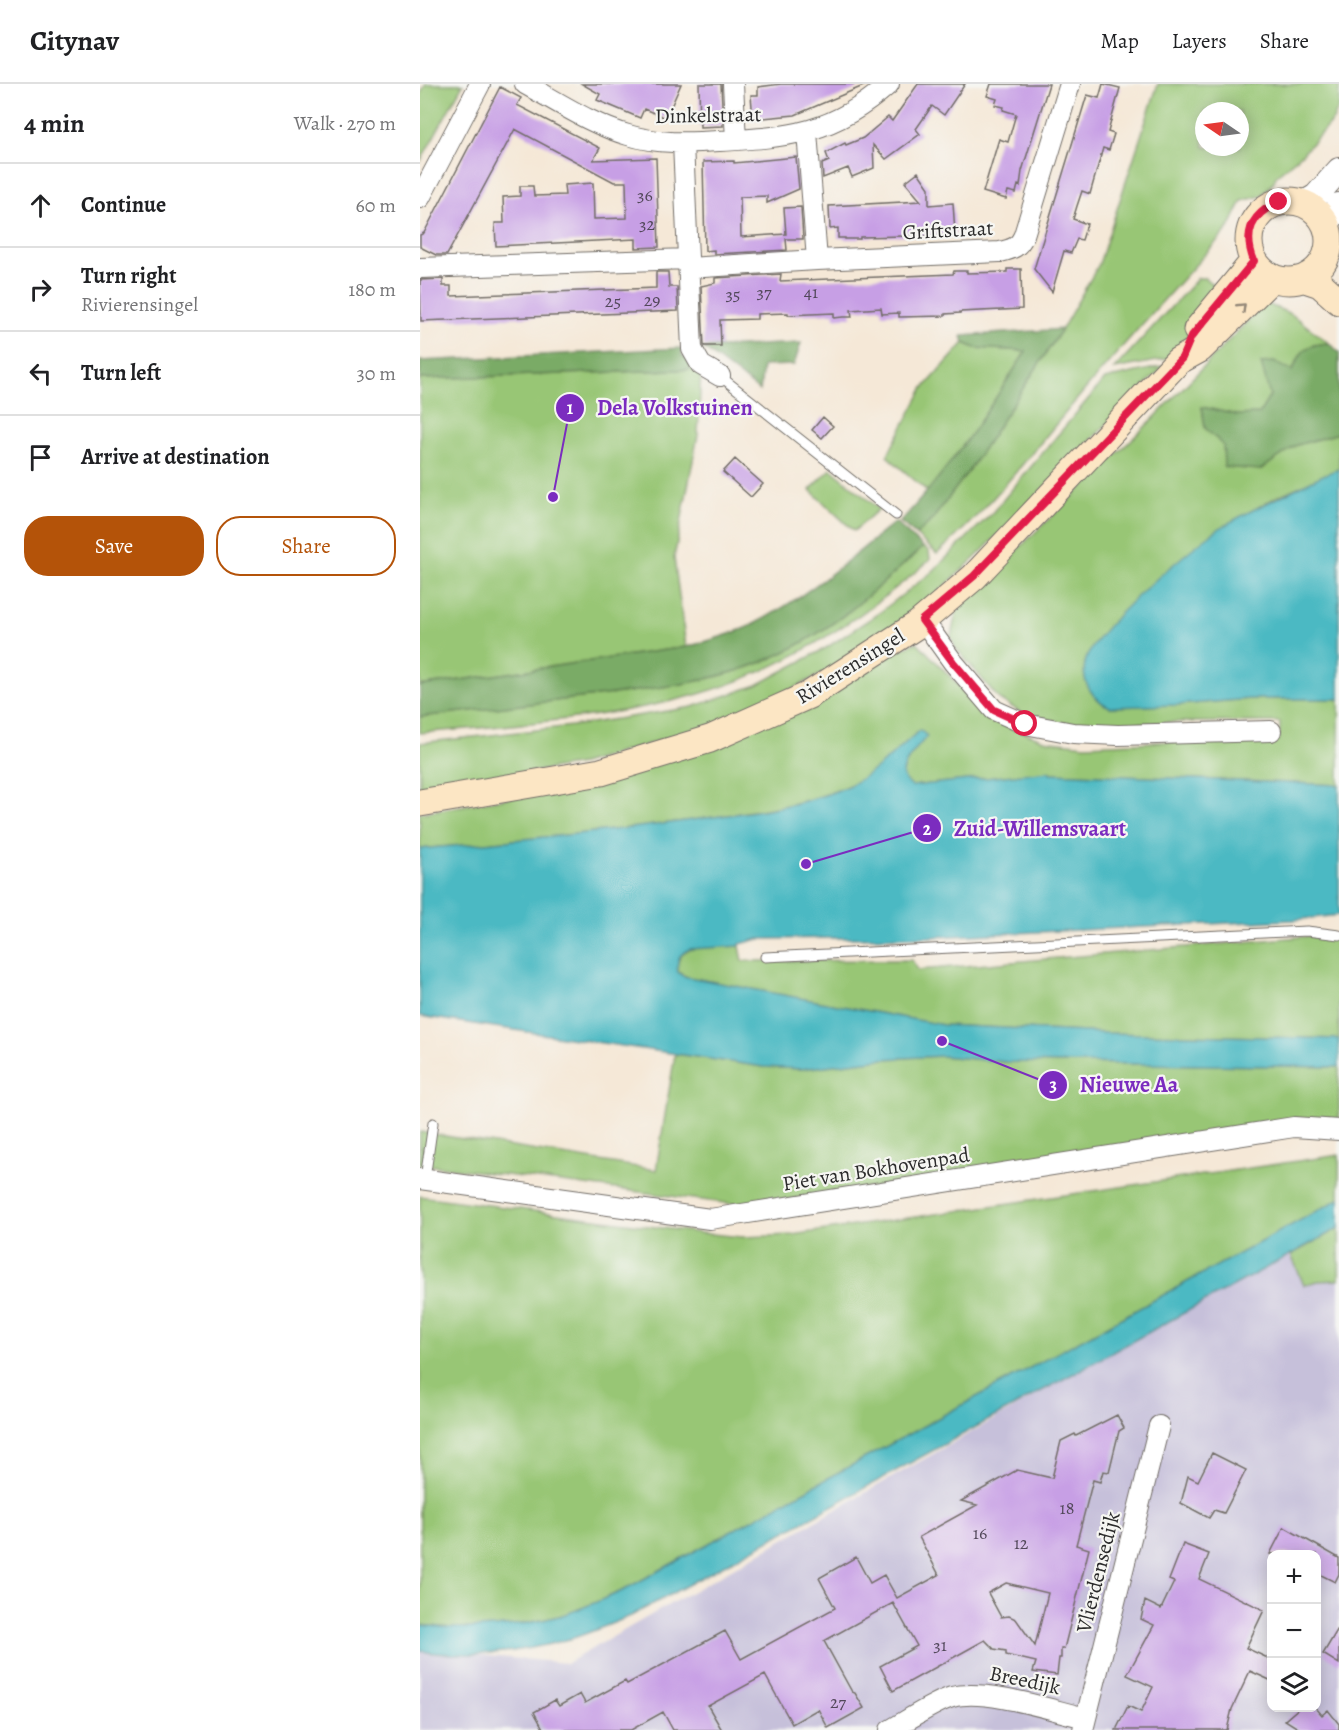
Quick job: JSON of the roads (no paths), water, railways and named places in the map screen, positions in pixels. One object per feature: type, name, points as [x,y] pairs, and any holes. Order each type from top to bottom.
[{"type":"main road","points":[[1292,201],[1304,203],[1313,209],[1333,238],[1320,267],[1305,279],[1294,282],[1263,270],[1250,250],[1249,237],[1258,215],[1279,202],[1292,201]]},
{"type":"main road","name":"Rivierensingel","points":[[420,803],[601,771],[710,739],[809,695],[922,620],[974,576],[1182,358],[1191,337],[1263,270]]},
{"type":"main road","points":[[1305,279],[1320,284],[1339,301]]},
{"type":"street","points":[[420,198],[480,84]]},
{"type":"street","name":"Dinkelstraat","points":[[525,84],[599,125],[654,142],[683,143],[778,138],[807,132],[836,121],[862,106],[889,84]]},
{"type":"street","points":[[733,84],[736,140]]},
{"type":"street","name":"Griftstraat","points":[[420,268],[817,260],[1000,252],[1014,249],[1021,243],[1024,235],[1070,84]]},
{"type":"street","points":[[807,132],[817,260]]},
{"type":"street","points":[[683,143],[692,349],[701,364],[720,376]]},
{"type":"street","points":[[1304,203],[1316,196],[1339,170]]},
{"type":"street","points":[[922,620],[953,662],[994,710],[1025,724],[1073,733],[1118,735],[1271,731]]},
{"type":"street","name":"Piet van Bokhovenpad","points":[[422,1179],[710,1219],[1294,1127],[1339,1130]]},
{"type":"street","name":"Vlierdensedijk","points":[[1084,1724],[1159,1426]]},
{"type":"street","name":"Breedijk","points":[[890,1730],[951,1697],[972,1694],[994,1697],[1084,1724]]},
{"type":"lane","points":[[720,376],[896,515]]},
{"type":"lane","points":[[765,957],[1295,932],[1339,935]]},
{"type":"lane","points":[[422,1179],[433,1123]]},
{"type":"water","points":[[1339,469],[1339,699],[1250,699],[1178,705],[1110,707],[1098,700],[1087,683],[1085,663],[1105,630],[1144,590],[1220,528]]},
{"type":"water","points":[[920,730],[927,736],[907,761],[903,775],[912,786],[1050,771],[1050,773],[1339,785],[1339,915],[1293,920],[930,937],[759,939],[740,944],[740,946],[690,949],[679,958],[678,972],[683,976],[943,1025],[1106,1033],[1339,1039],[1339,1067],[1006,1062],[942,1056],[881,1059],[801,1069],[764,1067],[420,1016],[420,849],[635,827],[780,807],[818,797],[852,784],[879,766]]},
{"type":"water","points":[[1339,1199],[1339,1228],[631,1616],[574,1638],[531,1648],[475,1654],[420,1651],[420,1625],[472,1628],[507,1626],[567,1614],[620,1592]]},
{"type":"place","name":"Dela Volkstuinen","points":[[553,497]]},
{"type":"place","name":"Zuid-Willemsvaart","points":[[806,864]]},
{"type":"place","name":"Nieuwe Aa","points":[[942,1041]]}]
